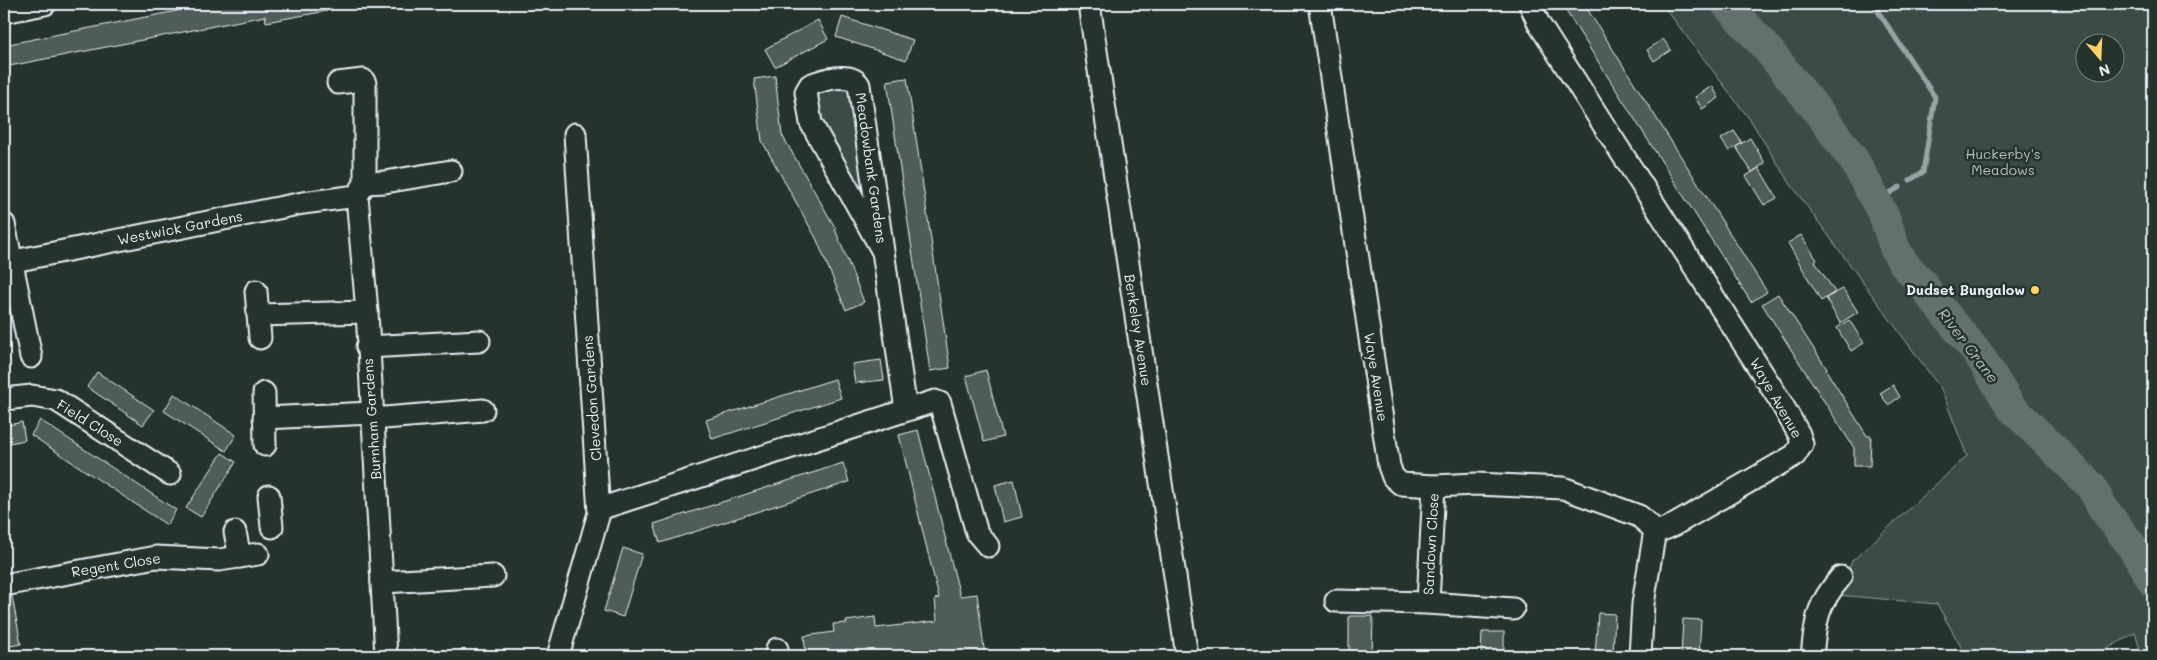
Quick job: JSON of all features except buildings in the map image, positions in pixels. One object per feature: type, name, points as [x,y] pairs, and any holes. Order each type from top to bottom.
[{"type":"street","points":[[4,12],[45,4]]},
{"type":"street","name":"Berkeley Avenue","points":[[1088,4],[1186,656]]},
{"type":"street","name":"Waye Avenue","points":[[1320,4],[1389,466],[1393,478],[1401,484],[1434,486],[1476,484],[1563,488],[1639,516],[1655,530],[1662,530],[1674,525],[1794,455],[1802,444],[1799,434],[1779,399],[1539,24],[1530,4]]},
{"type":"street","name":"Meadowbank Gardens","points":[[882,250],[811,123],[806,92],[810,85],[849,77],[859,85],[906,410]]},
{"type":"street","name":"Burnham Gardens","points":[[338,83],[363,80],[365,83],[361,189],[367,347],[386,656]]},
{"type":"street","name":"Clevedon Gardens","points":[[558,656],[600,513],[575,134]]},
{"type":"street","name":"Westwick Gardens","points":[[8,262],[303,203],[385,182],[450,171]]},
{"type":"street","points":[[4,224],[8,262],[31,357]]},
{"type":"street","points":[[256,291],[260,338]]},
{"type":"street","points":[[258,315],[367,312]]},
{"type":"street","points":[[367,347],[479,342]]},
{"type":"street","points":[[264,393],[265,445]]},
{"type":"street","name":"Field Close","points":[[4,399],[32,396],[56,400],[170,474]]},
{"type":"street","points":[[599,509],[935,400],[940,403],[977,534],[988,546]]},
{"type":"street","points":[[264,418],[372,416],[483,410]]},
{"type":"street","name":"Sandown Close","points":[[1428,603],[1434,486]]},
{"type":"street","points":[[269,496],[272,527]]},
{"type":"street","points":[[1640,656],[1643,604],[1655,530]]},
{"type":"street","name":"Regent Close","points":[[4,585],[156,557],[218,560],[249,555],[235,532]]},
{"type":"street","points":[[382,582],[493,576]]},
{"type":"street","points":[[1812,656],[1816,619],[1822,602],[1841,577]]},
{"type":"street","points":[[1336,601],[1428,603],[1513,609]]},
{"type":"green space","name":"Huckerby's Meadows","points":[[1662,4],[2153,4],[2153,656],[2142,656],[2135,633],[2094,656],[1966,656],[1937,604],[1838,595],[1852,561],[1967,456],[1941,389],[1787,179],[1751,121]]},
{"type":"green space","points":[[850,85],[869,190],[864,197],[821,126],[814,93]]},
{"type":"waterway","name":"River Crane","points":[[1726,4],[1764,45],[1820,114],[1855,162],[1885,218],[1895,249],[1904,264],[1922,283],[1979,355],[2011,407],[2091,486],[2103,508],[2133,548],[2153,582]]},
{"type":"waterway","points":[[1873,4],[1935,97],[1923,172],[1910,180]]},
{"type":"waterway","points":[[1876,201],[1900,187]]},
{"type":"place","name":"Dudset Bungalow","points":[[2035,290]]}]
